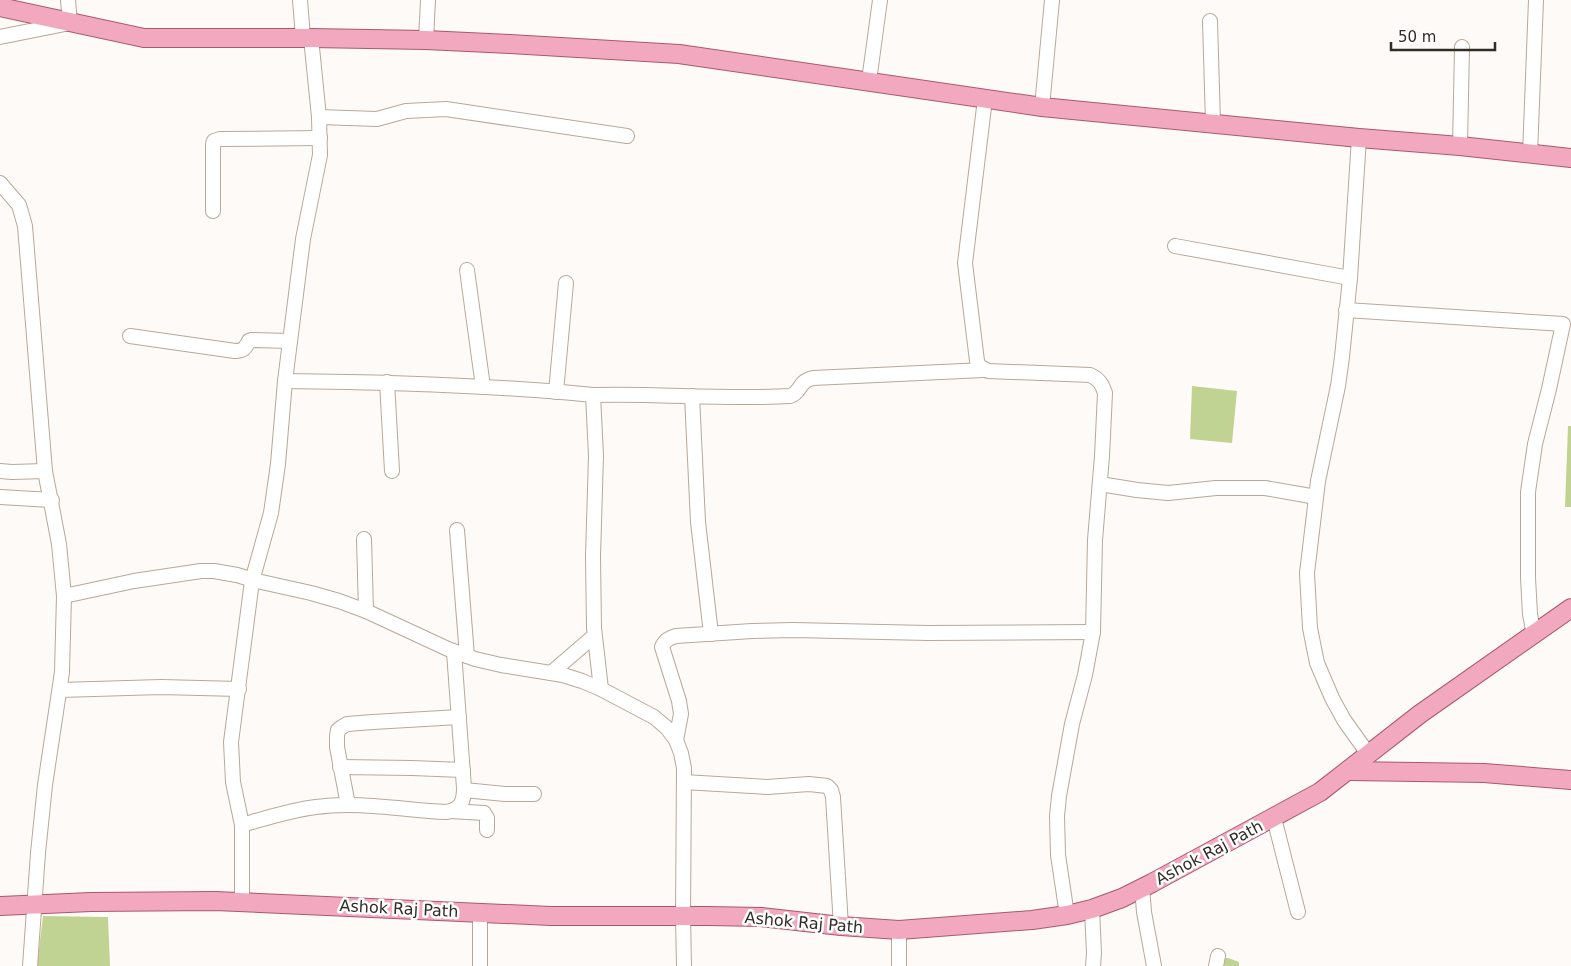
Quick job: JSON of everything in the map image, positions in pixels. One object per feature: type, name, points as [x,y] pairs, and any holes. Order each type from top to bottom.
[{"type":"main road","points":[[0,7],[144,38],[426,40],[679,54],[1042,107],[1571,158]]},
{"type":"main road","name":"Ashok Raj Path","points":[[0,906],[100,902],[242,902],[550,916],[761,917],[841,926],[900,930],[1067,915],[1092,909],[1122,898],[1320,792],[1420,714],[1571,608]]},
{"type":"main road","points":[[1349,771],[1484,773],[1571,780]]},
{"type":"street","points":[[0,37],[70,22],[68,0]]},
{"type":"street","points":[[242,902],[242,825],[233,782],[231,742],[253,580],[271,513],[303,239],[320,155],[320,117],[300,0]]},
{"type":"street","points":[[426,40],[428,0]]},
{"type":"street","points":[[869,81],[880,0]]},
{"type":"street","points":[[1042,107],[1052,0]]},
{"type":"street","points":[[1530,154],[1536,0]]},
{"type":"street","points":[[1210,21],[1213,123]]},
{"type":"street","points":[[1460,146],[1462,47]]},
{"type":"street","points":[[984,370],[979,366],[975,352],[965,263],[985,99]]},
{"type":"street","points":[[320,117],[377,119],[406,111],[446,109],[627,136]]},
{"type":"street","points":[[213,211],[214,141],[220,139],[320,138]]},
{"type":"street","points":[[1359,138],[1350,278],[1338,386],[1318,481],[1307,573],[1310,628],[1317,663],[1332,698],[1356,739],[1368,755]]},
{"type":"street","points":[[0,183],[19,205],[25,226],[45,471],[59,544],[64,596],[63,656],[60,690],[45,785],[30,966]]},
{"type":"street","points":[[1175,246],[1350,278]]},
{"type":"street","points":[[467,270],[483,387]]},
{"type":"street","points":[[556,392],[566,283]]},
{"type":"street","points":[[1346,310],[1563,324],[1550,389],[1535,444],[1528,492],[1528,578],[1530,614],[1534,635]]},
{"type":"street","points":[[130,336],[235,351],[245,349],[251,340],[290,341]]},
{"type":"street","points":[[285,381],[387,382],[593,395],[790,396],[794,395],[802,382],[813,378],[984,370],[996,372],[1081,374],[1098,378],[1103,385],[1105,393],[1095,540],[1093,632],[1087,668],[1072,724],[1057,816],[1061,878],[1067,915]]},
{"type":"street","points":[[387,382],[392,471]]},
{"type":"street","points":[[593,395],[596,456],[594,636],[601,689]]},
{"type":"street","points":[[692,396],[698,522],[711,634]]},
{"type":"street","points":[[0,471],[45,471]]},
{"type":"street","points":[[1100,484],[1168,493],[1216,488],[1265,488],[1316,497]]},
{"type":"street","points":[[0,497],[52,500]]},
{"type":"street","points":[[451,812],[461,806],[464,798],[459,717],[461,654],[457,530]]},
{"type":"street","points":[[364,539],[366,611]]},
{"type":"street","points":[[64,596],[134,581],[201,571],[224,573],[339,601],[366,611],[461,654],[501,665],[551,673],[582,681],[601,689],[654,718],[667,728],[676,740],[681,753],[684,782],[684,966]]},
{"type":"street","points":[[676,740],[681,714],[679,701],[662,647],[664,641],[669,638],[794,630],[928,633],[1093,632]]},
{"type":"street","points":[[551,673],[594,636]]},
{"type":"street","points":[[60,690],[161,687],[239,689]]},
{"type":"street","points":[[348,805],[337,747],[338,730],[347,724],[459,717]]},
{"type":"street","points":[[340,768],[463,770]]},
{"type":"street","points":[[684,782],[767,787],[809,784],[827,786],[831,790],[832,797],[841,926]]},
{"type":"street","points":[[464,790],[505,794],[534,794]]},
{"type":"street","points":[[242,825],[317,806],[348,805],[484,814],[487,818],[487,830]]},
{"type":"street","points":[[1274,818],[1298,912]]},
{"type":"street","points":[[1142,888],[1144,912],[1154,966]]},
{"type":"street","points":[[1092,909],[1093,966]]},
{"type":"street","points":[[480,912],[480,966]]},
{"type":"street","points":[[899,966],[900,930]]},
{"type":"green space","points":[[1192,386],[1237,391],[1232,443],[1190,439]]},
{"type":"green space","points":[[1568,426],[1571,426],[1571,507],[1565,507]]},
{"type":"green space","points":[[43,916],[108,917],[110,966],[37,966]]},
{"type":"green space","points":[[1220,958],[1228,958],[1239,962],[1239,966],[1218,966]]}]
